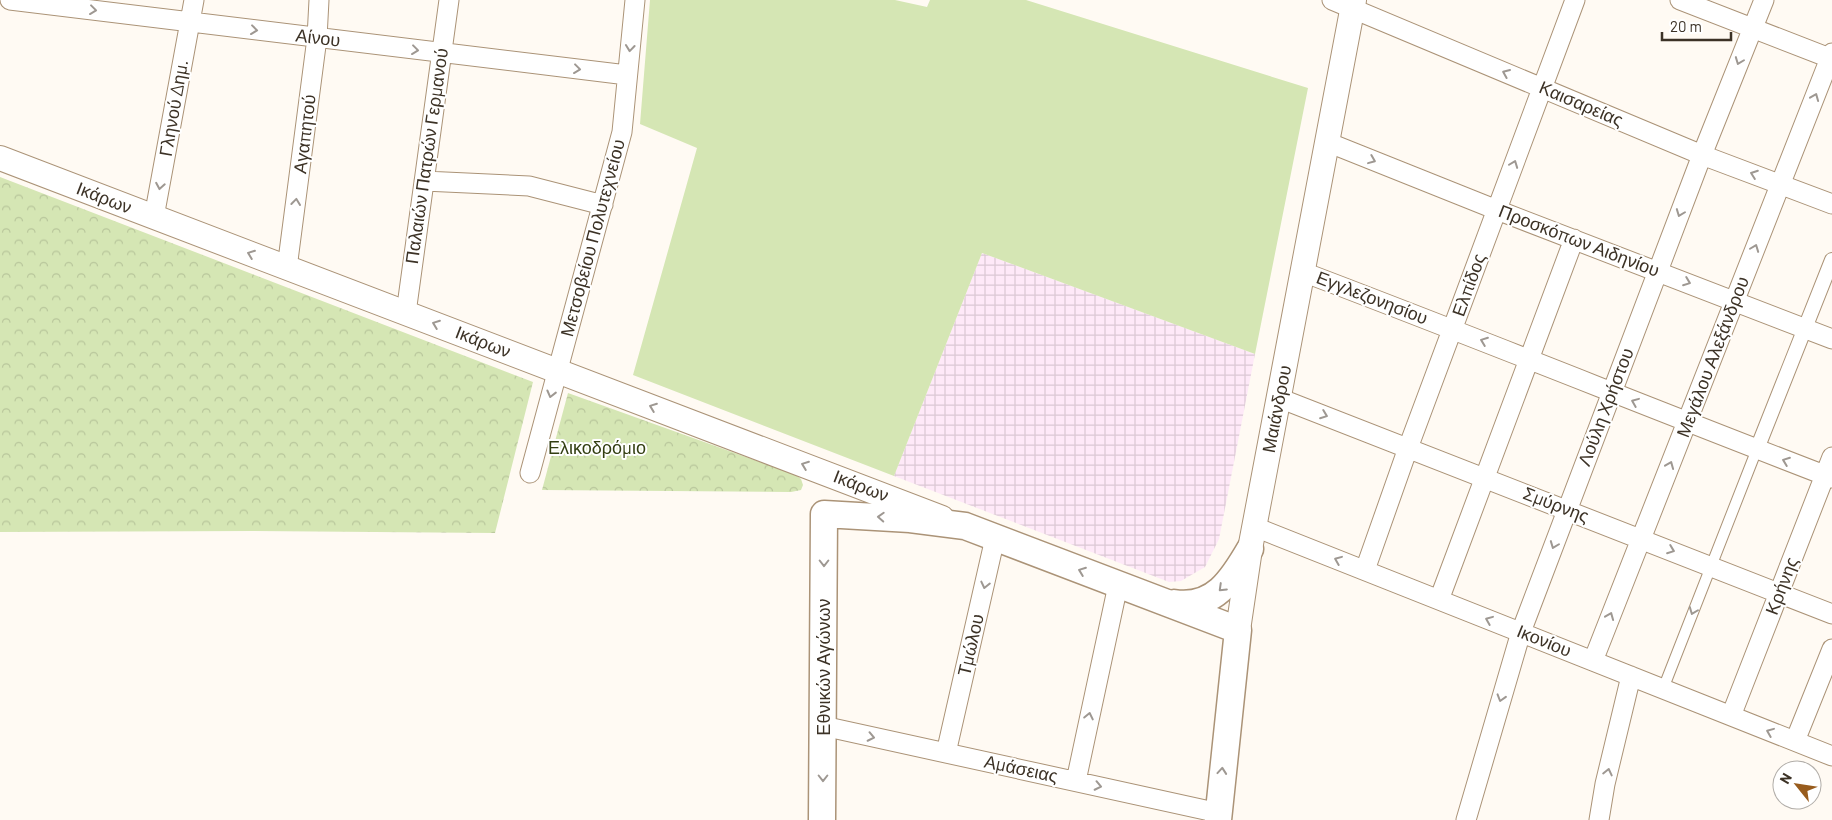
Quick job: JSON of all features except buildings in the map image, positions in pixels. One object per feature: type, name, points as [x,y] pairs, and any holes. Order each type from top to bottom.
[{"type":"main road","name":"Ικάρων","points":[[824,514],[910,518],[965,526],[1238,630]]},
{"type":"main road","name":"Εθνικών Αγώνων","points":[[822,820],[824,514]]},
{"type":"main road","points":[[1160,600],[1186,605],[1208,599],[1224,588],[1239,568],[1253,538]]},
{"type":"main road","name":"Μαιάνδρου","points":[[1219,816],[1238,630]]},
{"type":"street","name":"Αίνου","points":[[10,0],[627,75]]},
{"type":"street","name":"Γληνού Δημ.","points":[[154,217],[194,0]]},
{"type":"street","name":"Αγαπητού","points":[[287,268],[317,38],[319,0]]},
{"type":"street","name":"Παλαιών Πατρών Γερμανού","points":[[406,313],[448,0]]},
{"type":"street","name":"Μετσοβείου Πολυτεχνείου","points":[[530,473],[622,132],[635,0]]},
{"type":"street","name":"Ελπίδος","points":[[1365,570],[1408,448],[1575,0]]},
{"type":"street","points":[[1680,0],[1831,57]]},
{"type":"street","name":"Λούλη Χρήστου","points":[[1466,820],[1521,632],[1702,155],[1764,0]]},
{"type":"street","name":"Καισαρείας","points":[[1346,3],[1702,155],[1832,204]]},
{"type":"street","name":"Μαιάνδρου","points":[[1238,630],[1253,538],[1327,142],[1346,3]]},
{"type":"street","name":"Μεγάλου Αλεξάνδρου","points":[[1592,661],[1831,57]]},
{"type":"street","name":"Προσκόπων Αιδηνίου","points":[[1327,142],[1497,210],[1832,339]]},
{"type":"street","name":"Ικάρων","points":[[0,158],[965,526]]},
{"type":"street","points":[[424,181],[529,186],[603,204]]},
{"type":"street","points":[[1439,600],[1574,239]]},
{"type":"street","points":[[1757,449],[1832,260]]},
{"type":"street","name":"Εγγλεζονησίου","points":[[1303,272],[1453,328],[1828,477]]},
{"type":"street","name":"Σμύρνης","points":[[1279,398],[1832,614]]},
{"type":"street","name":"Κρήνης","points":[[1731,716],[1779,593],[1828,477],[1832,457]]},
{"type":"street","name":"Τμώλου","points":[[946,753],[995,538]]},
{"type":"street","name":"Ικονίου","points":[[1253,538],[1365,570],[1832,756]]},
{"type":"street","points":[[1076,781],[1118,584]]},
{"type":"street","points":[[1795,741],[1832,648]]},
{"type":"street","points":[[1599,820],[1605,784],[1630,676]]},
{"type":"street","name":"Αμάσειας","points":[[823,726],[1076,781],[1219,816]]},
{"type":"lane","points":[[1663,689],[1757,449]]},
{"type":"shaded area","points":[[982,253],[1255,354],[1219,539],[1205,567],[1181,581],[1169,582],[894,476]]},
{"type":"green space","points":[[650,0],[895,0],[927,7],[930,0],[1026,0],[1308,88],[1255,354],[982,253],[894,476],[633,375],[697,148],[640,124]]},
{"type":"green space","points":[[0,177],[533,382],[495,533],[253,531],[0,532]]},
{"type":"green space","name":"Ελικοδρόμιο","points":[[568,393],[796,475],[801,479],[803,485],[801,490],[791,492],[542,490]]}]
